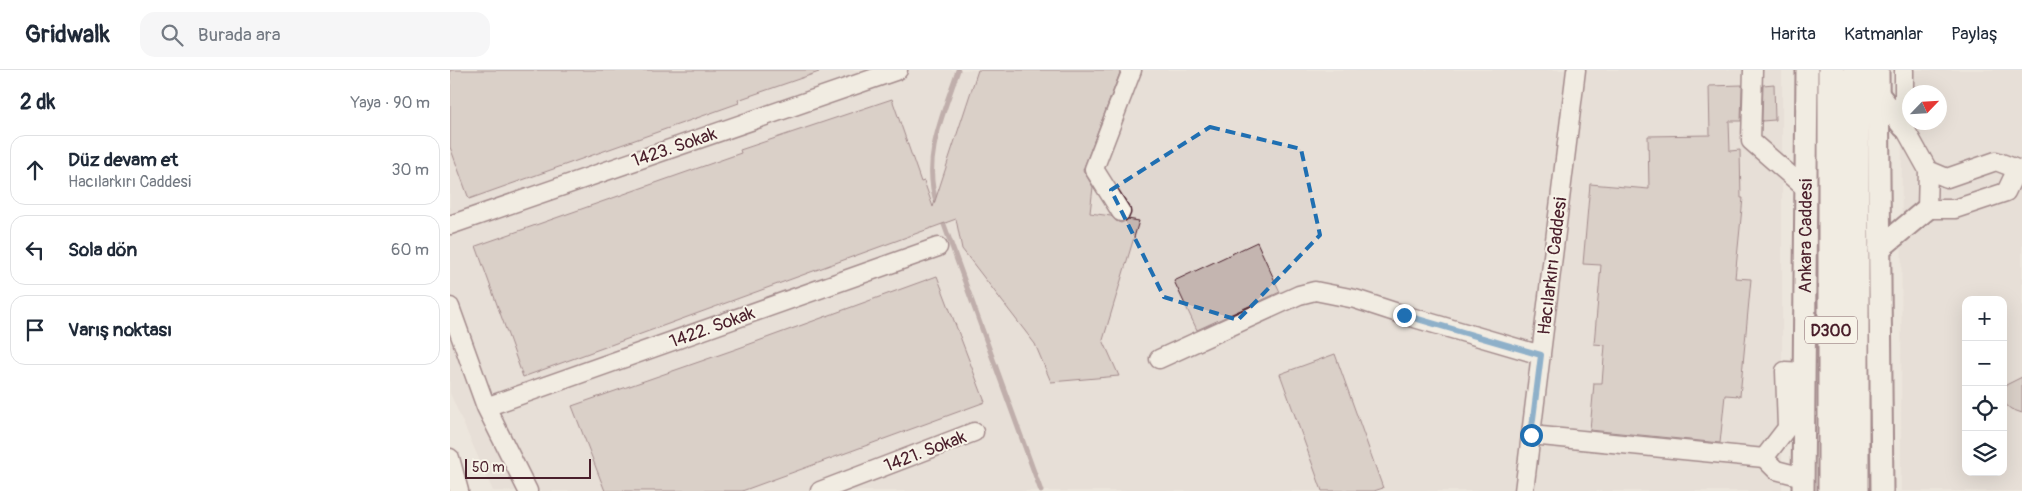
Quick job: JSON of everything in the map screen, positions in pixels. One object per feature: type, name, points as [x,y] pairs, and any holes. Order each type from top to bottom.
[{"type":"highway","points":[[1821,70],[1831,169]]},
{"type":"highway","name":"Ankara Caddesi","points":[[1831,70],[1831,491]]},
{"type":"highway","name":"D300","points":[[1856,70],[1856,491]]},
{"type":"main road","name":"Ankara Caddesi","points":[[1803,484],[1807,70]]},
{"type":"main road","points":[[1878,70],[1882,491]]},
{"type":"main road","points":[[1878,94],[1902,124]]},
{"type":"main road","points":[[1879,249],[1927,209]]},
{"type":"street","name":"1423. Sokak","points":[[450,225],[898,70]]},
{"type":"street","points":[[1121,212],[1094,169],[1132,70]]},
{"type":"street","name":"Hacılarkırı Caddesi","points":[[1524,491],[1576,70]]},
{"type":"street","points":[[1753,70],[1751,141],[1805,188]]},
{"type":"street","points":[[1904,70],[1904,85]]},
{"type":"street","points":[[1906,130],[1928,170],[1927,209],[1954,209],[2006,192],[2020,168],[1996,161],[1947,178],[1928,170]]},
{"type":"street","name":"1422. Sokak","points":[[486,407],[938,247]]},
{"type":"street","points":[[1159,359],[1299,295],[1315,291],[1355,299],[1541,355]]},
{"type":"street","points":[[450,306],[486,407],[528,491]]},
{"type":"street","points":[[1764,458],[1786,428],[1785,371],[1805,372]]},
{"type":"street","name":"1421. Sokak","points":[[820,491],[974,432]]},
{"type":"street","points":[[1531,435],[1764,458],[1776,470],[1803,484]]},
{"type":"street","points":[[450,458],[460,491]]},
{"type":"highlighted area","points":[[1210,127],[1301,149],[1320,235],[1238,320],[1164,297],[1111,190]]},
{"type":"shaded area","points":[[450,70],[1782,70],[1782,491],[493,491],[450,393]]},
{"type":"shaded area","points":[[1902,70],[2022,70],[2022,491],[1901,491]]},
{"type":"building","points":[[450,70],[818,70],[819,72],[738,100],[739,103],[469,199],[450,147]]},
{"type":"building","points":[[978,70],[1121,70],[1083,170],[1093,187],[1090,213],[1111,216],[1121,223],[1128,219],[1139,221],[1103,340],[1119,376],[1051,382],[1035,344],[962,249],[956,219],[523,377],[476,246],[741,153],[740,150],[892,99],[921,182],[924,181],[933,207]]},
{"type":"building","points":[[1774,84],[1775,120],[1762,121],[1763,85]]},
{"type":"building","points":[[1742,85],[1741,121],[1729,121],[1730,151],[1740,150],[1741,198],[1743,198],[1735,278],[1751,279],[1740,396],[1725,395],[1720,443],[1590,430],[1594,383],[1602,383],[1605,345],[1594,344],[1601,265],[1583,264],[1590,184],[1649,189],[1648,136],[1710,135],[1709,86]]},
{"type":"building","points":[[1257,242],[1280,292],[1197,330],[1174,281]]},
{"type":"building","points":[[937,276],[985,402],[742,491],[605,491],[572,406]]},
{"type":"building","points":[[1335,354],[1383,488],[1374,491],[1322,491],[1280,374]]},
{"type":"building","points":[[2022,377],[2022,413],[2007,406],[2007,384]]},
{"type":"waterway","points":[[937,204],[933,187],[933,153],[941,119],[958,70]]},
{"type":"waterway","points":[[942,219],[1041,491]]},
{"type":"route","points":[[1404,315],[1541,355],[1531,435]]}]
